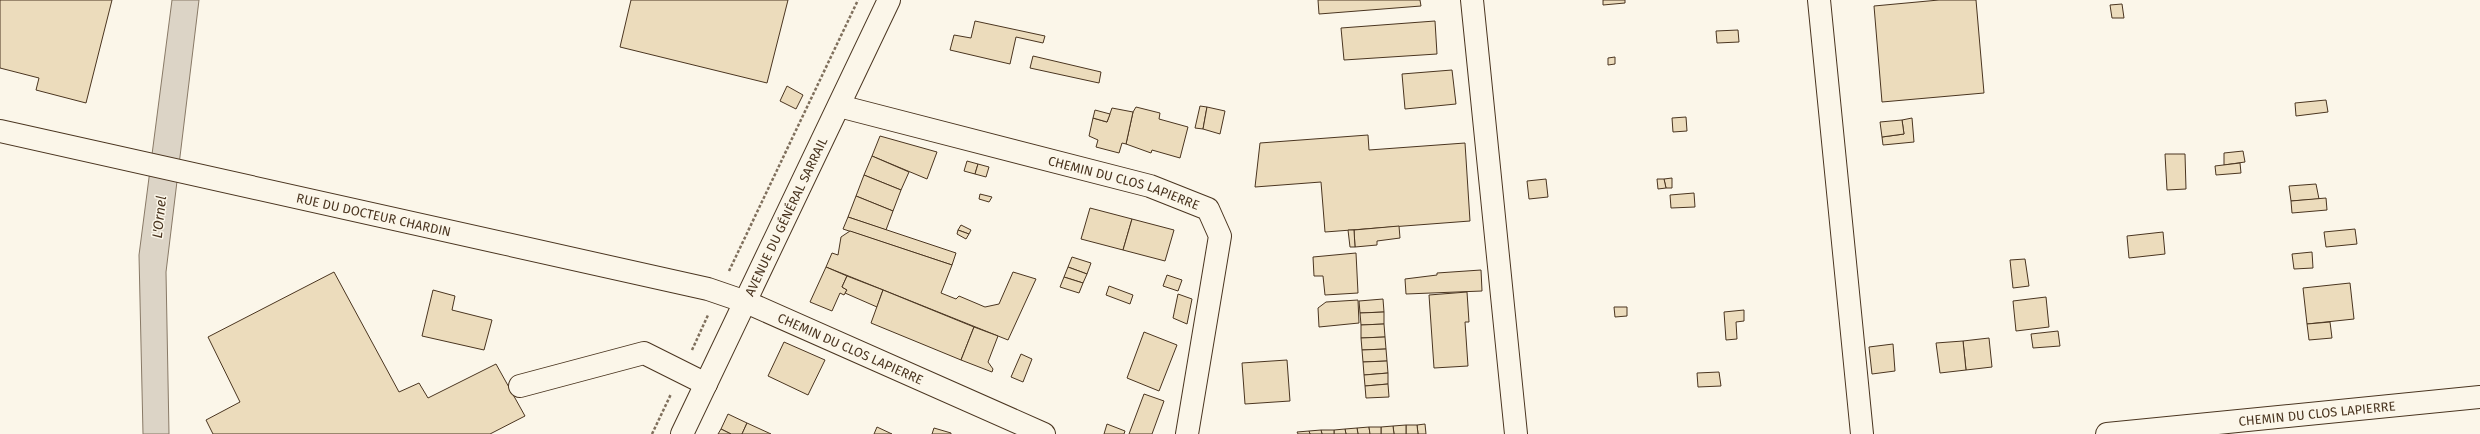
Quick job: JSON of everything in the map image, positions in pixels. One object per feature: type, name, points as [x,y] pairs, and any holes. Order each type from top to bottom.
[{"type":"street","name":"AVENUE DU GÉNÉRAL SARRAIL","points":[[682,434],[890,0]]},
{"type":"street","points":[[1472,0],[1516,434]]},
{"type":"street","points":[[1819,0],[1862,434]]},
{"type":"street","name":"CHEMIN DU CLOS LAPIERRE","points":[[839,106],[1150,186],[1208,209],[1220,236],[1187,434]]},
{"type":"street","name":"RUE DU DOCTEUR CHARDIN","points":[[0,131],[708,289],[746,302]]},
{"type":"street","name":"CHEMIN DU CLOS LAPIERRE","points":[[746,302],[1044,434]]},
{"type":"street","points":[[520,386],[644,353],[706,384]]},
{"type":"street","name":"CHEMIN DU CLOS LAPIERRE","points":[[2106,434],[2480,397]]},
{"type":"path","points":[[726,278],[858,0]]},
{"type":"path","points":[[689,356],[709,313]]},
{"type":"path","points":[[652,434],[672,391]]},
{"type":"water","name":"L'Ornel","points":[[172,0],[199,0],[166,272],[169,434],[143,434],[139,255]]},
{"type":"building","points":[[0,0],[112,0],[86,103],[36,90],[39,78],[0,68]]},
{"type":"building","points":[[631,0],[788,0],[767,83],[620,47]]},
{"type":"building","points":[[1318,0],[1420,0],[1421,6],[1319,14]]},
{"type":"building","points":[[1603,0],[1625,0],[1625,3],[1603,5]]},
{"type":"building","points":[[1939,0],[1976,0],[1984,93],[1882,102],[1874,6]]},
{"type":"building","points":[[2122,4],[2124,18],[2112,18],[2110,5]]},
{"type":"building","points":[[975,21],[1045,36],[1043,43],[1016,37],[1010,64],[950,50],[954,35],[971,38]]},
{"type":"building","points":[[1435,21],[1437,54],[1344,60],[1341,28]]},
{"type":"building","points":[[1738,30],[1739,42],[1717,43],[1716,31]]},
{"type":"building","points":[[1033,56],[1101,72],[1099,83],[1030,68]]},
{"type":"building","points":[[1615,57],[1615,64],[1608,65],[1608,58]]},
{"type":"building","points":[[1452,70],[1456,104],[1405,109],[1402,74]]},
{"type":"building","points":[[787,86],[803,95],[796,109],[780,101]]},
{"type":"building","points":[[2326,100],[2328,112],[2296,116],[2295,103]]},
{"type":"building","points":[[1200,106],[1207,107],[1203,129],[1195,128]]},
{"type":"building","points":[[1136,107],[1160,113],[1159,119],[1188,127],[1180,158],[1152,150],[1151,153],[1126,144],[1133,112]]},
{"type":"building","points":[[1207,107],[1225,111],[1220,134],[1203,129]]},
{"type":"building","points":[[1112,108],[1133,112],[1126,144],[1122,143],[1119,153],[1096,147],[1098,140],[1089,136],[1093,118],[1107,122]]},
{"type":"building","points":[[1095,110],[1110,114],[1107,122],[1093,118]]},
{"type":"building","points":[[1686,117],[1687,131],[1673,132],[1672,118]]},
{"type":"building","points":[[1912,118],[1914,142],[1883,145],[1882,137],[1904,134],[1902,120]]},
{"type":"building","points":[[1902,120],[1904,134],[1882,137],[1880,122]]},
{"type":"building","points":[[1368,135],[1369,150],[1465,143],[1470,221],[1325,232],[1321,182],[1255,187],[1260,143]]},
{"type":"building","points":[[880,136],[937,152],[927,179],[872,156]]},
{"type":"building","points":[[2243,151],[2245,162],[2224,165],[2224,153]]},
{"type":"building","points":[[2165,154],[2185,154],[2186,189],[2167,190]]},
{"type":"building","points":[[872,156],[909,172],[901,190],[864,175]]},
{"type":"building","points":[[967,161],[978,164],[975,174],[964,171]]},
{"type":"building","points":[[2240,163],[2241,173],[2216,175],[2215,166]]},
{"type":"building","points":[[978,164],[989,167],[986,177],[975,174]]},
{"type":"building","points":[[864,175],[901,190],[893,211],[856,196]]},
{"type":"building","points":[[1672,178],[1672,188],[1666,188],[1664,179]]},
{"type":"building","points":[[1546,179],[1548,197],[1529,199],[1527,181]]},
{"type":"building","points":[[1657,179],[1664,179],[1666,188],[1658,189]]},
{"type":"building","points":[[2316,184],[2319,199],[2291,201],[2289,186]]},
{"type":"building","points":[[1694,193],[1695,207],[1671,208],[1670,195]]},
{"type":"building","points":[[980,194],[992,197],[989,202],[979,199]]},
{"type":"building","points":[[856,196],[893,211],[886,230],[848,217]]},
{"type":"building","points":[[2326,198],[2327,210],[2292,213],[2291,201]]},
{"type":"building","points":[[1090,208],[1132,219],[1123,250],[1081,239]]},
{"type":"building","points":[[848,217],[956,253],[952,265],[843,229]]},
{"type":"building","points":[[1132,219],[1174,230],[1165,261],[1123,250]]},
{"type":"building","points":[[961,225],[971,230],[969,234],[958,230]]},
{"type":"building","points":[[1399,226],[1400,238],[1377,241],[1377,245],[1355,247],[1354,230]]},
{"type":"building","points":[[2355,229],[2357,244],[2326,247],[2324,232]]},
{"type":"building","points":[[958,230],[969,234],[966,239],[957,234]]},
{"type":"building","points":[[1348,230],[1354,230],[1355,247],[1350,247]]},
{"type":"building","points":[[850,231],[952,265],[941,293],[956,299],[959,296],[985,307],[999,304],[1013,272],[1036,279],[1008,340],[826,267],[832,253],[838,255],[841,237]]},
{"type":"building","points":[[2163,232],[2165,254],[2129,258],[2127,236]]},
{"type":"building","points":[[2312,252],[2313,268],[2294,269],[2292,254]]},
{"type":"building","points":[[1356,253],[1358,293],[1325,295],[1323,276],[1314,276],[1313,257]]},
{"type":"building","points":[[1072,257],[1091,263],[1087,274],[1068,267]]},
{"type":"building","points":[[2025,259],[2029,286],[2013,288],[2010,260]]},
{"type":"building","points":[[826,267],[847,276],[842,287],[847,290],[844,295],[840,293],[832,311],[810,302]]},
{"type":"building","points":[[1068,267],[1087,274],[1083,283],[1064,277]]},
{"type":"building","points":[[1481,270],[1482,291],[1406,294],[1405,279],[1437,275],[1437,273]]},
{"type":"building","points":[[334,272],[399,392],[419,383],[428,398],[496,364],[525,416],[490,434],[213,434],[206,420],[240,402],[208,337]]},
{"type":"building","points":[[1167,275],[1182,280],[1178,291],[1163,286]]},
{"type":"building","points":[[847,276],[883,290],[877,307],[845,293],[847,290],[842,287]]},
{"type":"building","points":[[1064,277],[1083,283],[1079,293],[1060,287]]},
{"type":"building","points":[[2350,283],[2354,319],[2307,324],[2303,288]]},
{"type":"building","points":[[1109,286],[1133,295],[1130,304],[1106,295]]},
{"type":"building","points":[[433,290],[455,296],[452,310],[492,320],[484,350],[422,336]]},
{"type":"building","points":[[883,290],[974,327],[961,360],[871,323]]},
{"type":"building","points":[[1467,292],[1469,322],[1465,322],[1468,366],[1434,368],[1429,295]]},
{"type":"building","points":[[1178,294],[1192,299],[1187,324],[1173,318]]},
{"type":"building","points":[[2046,297],[2049,327],[2016,331],[2013,301]]},
{"type":"building","points":[[1383,299],[1384,312],[1360,313],[1359,301]]},
{"type":"building","points":[[1358,300],[1359,323],[1319,327],[1318,308],[1326,302]]},
{"type":"building","points":[[1614,307],[1627,307],[1627,316],[1615,317]]},
{"type":"building","points":[[1744,310],[1744,321],[1736,322],[1737,339],[1726,340],[1724,312]]},
{"type":"building","points":[[1384,312],[1384,324],[1361,325],[1360,313]]},
{"type":"building","points":[[2330,322],[2332,338],[2309,340],[2307,324]]},
{"type":"building","points":[[1384,324],[1385,337],[1361,338],[1361,325]]},
{"type":"building","points":[[974,327],[998,336],[988,362],[993,369],[992,372],[961,360]]},
{"type":"building","points":[[2058,331],[2060,346],[2033,348],[2031,334]]},
{"type":"building","points":[[1144,332],[1177,345],[1159,391],[1127,378]]},
{"type":"building","points":[[1385,337],[1386,349],[1362,350],[1361,338]]},
{"type":"building","points":[[1989,338],[1992,367],[1966,370],[1963,341]]},
{"type":"building","points":[[1963,341],[1966,370],[1940,373],[1936,343]]},
{"type":"building","points":[[784,342],[825,360],[808,395],[768,376]]},
{"type":"building","points":[[1893,344],[1895,371],[1872,374],[1869,347]]},
{"type":"building","points":[[1386,349],[1387,361],[1363,362],[1362,350]]},
{"type":"building","points":[[1021,354],[1032,359],[1023,382],[1011,377]]},
{"type":"building","points":[[1287,360],[1290,401],[1245,404],[1242,363]]},
{"type":"building","points":[[1387,361],[1388,373],[1364,375],[1363,362]]},
{"type":"building","points":[[1719,372],[1721,386],[1698,387],[1697,373]]},
{"type":"building","points":[[1388,373],[1388,384],[1365,386],[1364,375]]},
{"type":"building","points":[[1388,384],[1389,397],[1366,398],[1365,386]]},
{"type":"building","points":[[1144,394],[1164,401],[1152,434],[1129,434]]},
{"type":"building","points":[[728,414],[747,423],[742,434],[731,434],[721,429]]},
{"type":"building","points":[[747,423],[771,434],[742,434]]},
{"type":"building","points":[[1107,424],[1125,431],[1124,434],[1104,434]]},
{"type":"building","points":[[1425,424],[1426,434],[1418,434],[1417,425]]},
{"type":"building","points":[[1406,425],[1417,425],[1418,434],[1406,434]]},
{"type":"building","points":[[1406,425],[1406,434],[1394,434],[1393,426]]},
{"type":"building","points":[[1393,426],[1394,434],[1381,434],[1381,427]]},
{"type":"building","points":[[877,427],[892,434],[874,434]]},
{"type":"building","points":[[1369,427],[1370,434],[1358,434],[1357,428]]},
{"type":"building","points":[[1369,427],[1381,427],[1381,434],[1370,434]]},
{"type":"building","points":[[934,428],[951,433],[951,434],[932,434]]},
{"type":"building","points":[[1357,428],[1358,434],[1346,434],[1345,429]]},
{"type":"building","points":[[721,429],[731,434],[718,434]]},
{"type":"building","points":[[1345,429],[1346,434],[1334,434],[1334,430]]},
{"type":"building","points":[[1321,430],[1334,430],[1334,434],[1322,434]]},
{"type":"building","points":[[1321,430],[1322,434],[1310,434],[1309,431]]},
{"type":"building","points":[[1309,431],[1310,434],[1298,434],[1297,432]]}]
